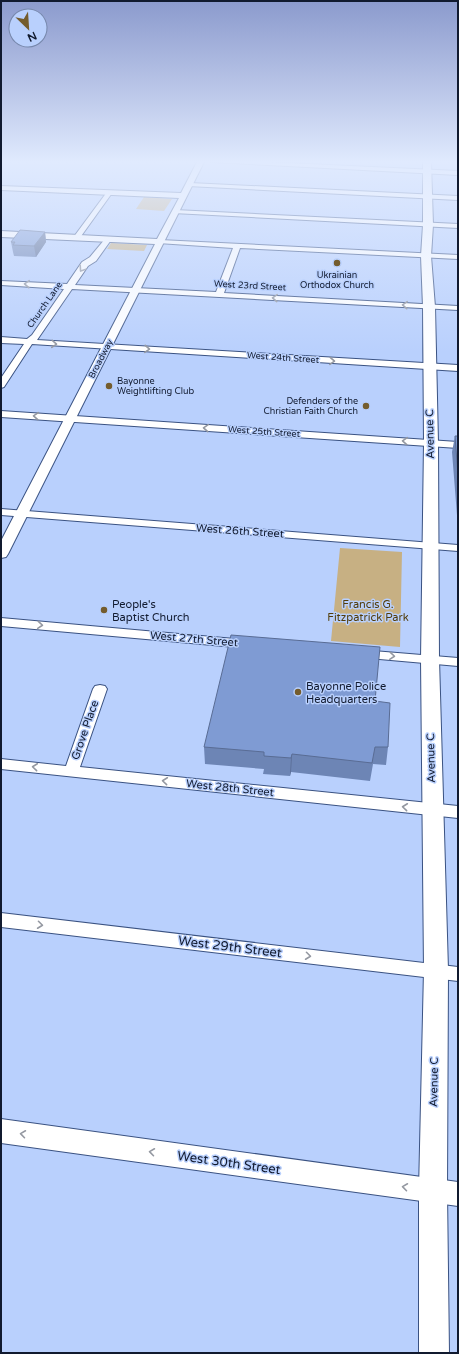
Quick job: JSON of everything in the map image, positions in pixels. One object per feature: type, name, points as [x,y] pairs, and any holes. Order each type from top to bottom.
[{"type":"main road","name":"Avenue C","points":[[428,225],[426,256],[429,307],[431,443],[430,660],[436,970],[433,1190],[434,1353]]},
{"type":"street","points":[[77,238],[86,225]]},
{"type":"street","name":"Broadway","points":[[1,554],[169,225]]},
{"type":"street","points":[[434,225],[458,226]]},
{"type":"street","points":[[1,234],[458,257]]},
{"type":"street","name":"Church Lane","points":[[1,385],[29,342],[35,337],[85,264],[93,259],[106,240]]},
{"type":"street","points":[[219,295],[237,247]]},
{"type":"street","name":"West 23rd Street","points":[[1,282],[458,308]]},
{"type":"street","name":"West 24th Street","points":[[1,340],[458,368]]},
{"type":"street","name":"West 25th Street","points":[[1,414],[458,445]]},
{"type":"street","name":"West 26th Street","points":[[1,512],[458,548]]},
{"type":"street","name":"West 27th Street","points":[[1,622],[255,644]]},
{"type":"street","points":[[350,653],[458,662]]},
{"type":"street","name":"Grove Place","points":[[71,771],[100,690]]},
{"type":"street","name":"West 28th Street","points":[[1,764],[458,812]]},
{"type":"street","name":"West 29th Street","points":[[1,920],[436,970],[458,974]]},
{"type":"street","name":"West 30th Street","points":[[1,1131],[458,1194]]},
{"type":"green space","points":[[111,243],[147,245],[144,251],[107,249]]},
{"type":"green space","name":"Francis G. Fitzpatrick Park","points":[[340,548],[402,552],[400,647],[331,641]]},
{"type":"building","points":[[20,230],[45,232],[34,246],[13,245],[15,242],[11,242]]},
{"type":"building","points":[[455,436],[458,436],[458,475]]},
{"type":"building","name":"Bayonne Police Headquarters","points":[[231,635],[380,647],[375,701],[390,703],[388,747],[375,747],[372,763],[292,754],[291,758],[264,756],[264,752],[204,747]]},
{"type":"place","name":"Ukrainian Orthodox Church","points":[[337,263]]},
{"type":"place","name":"Bayonne Weightlifting Club","points":[[109,386]]},
{"type":"place","name":"Defenders of the Christian Faith Church","points":[[366,406]]},
{"type":"place","name":"People's Baptist Church","points":[[104,610]]},
{"type":"place","name":"Bayonne Police Headquarters","points":[[298,692]]}]
